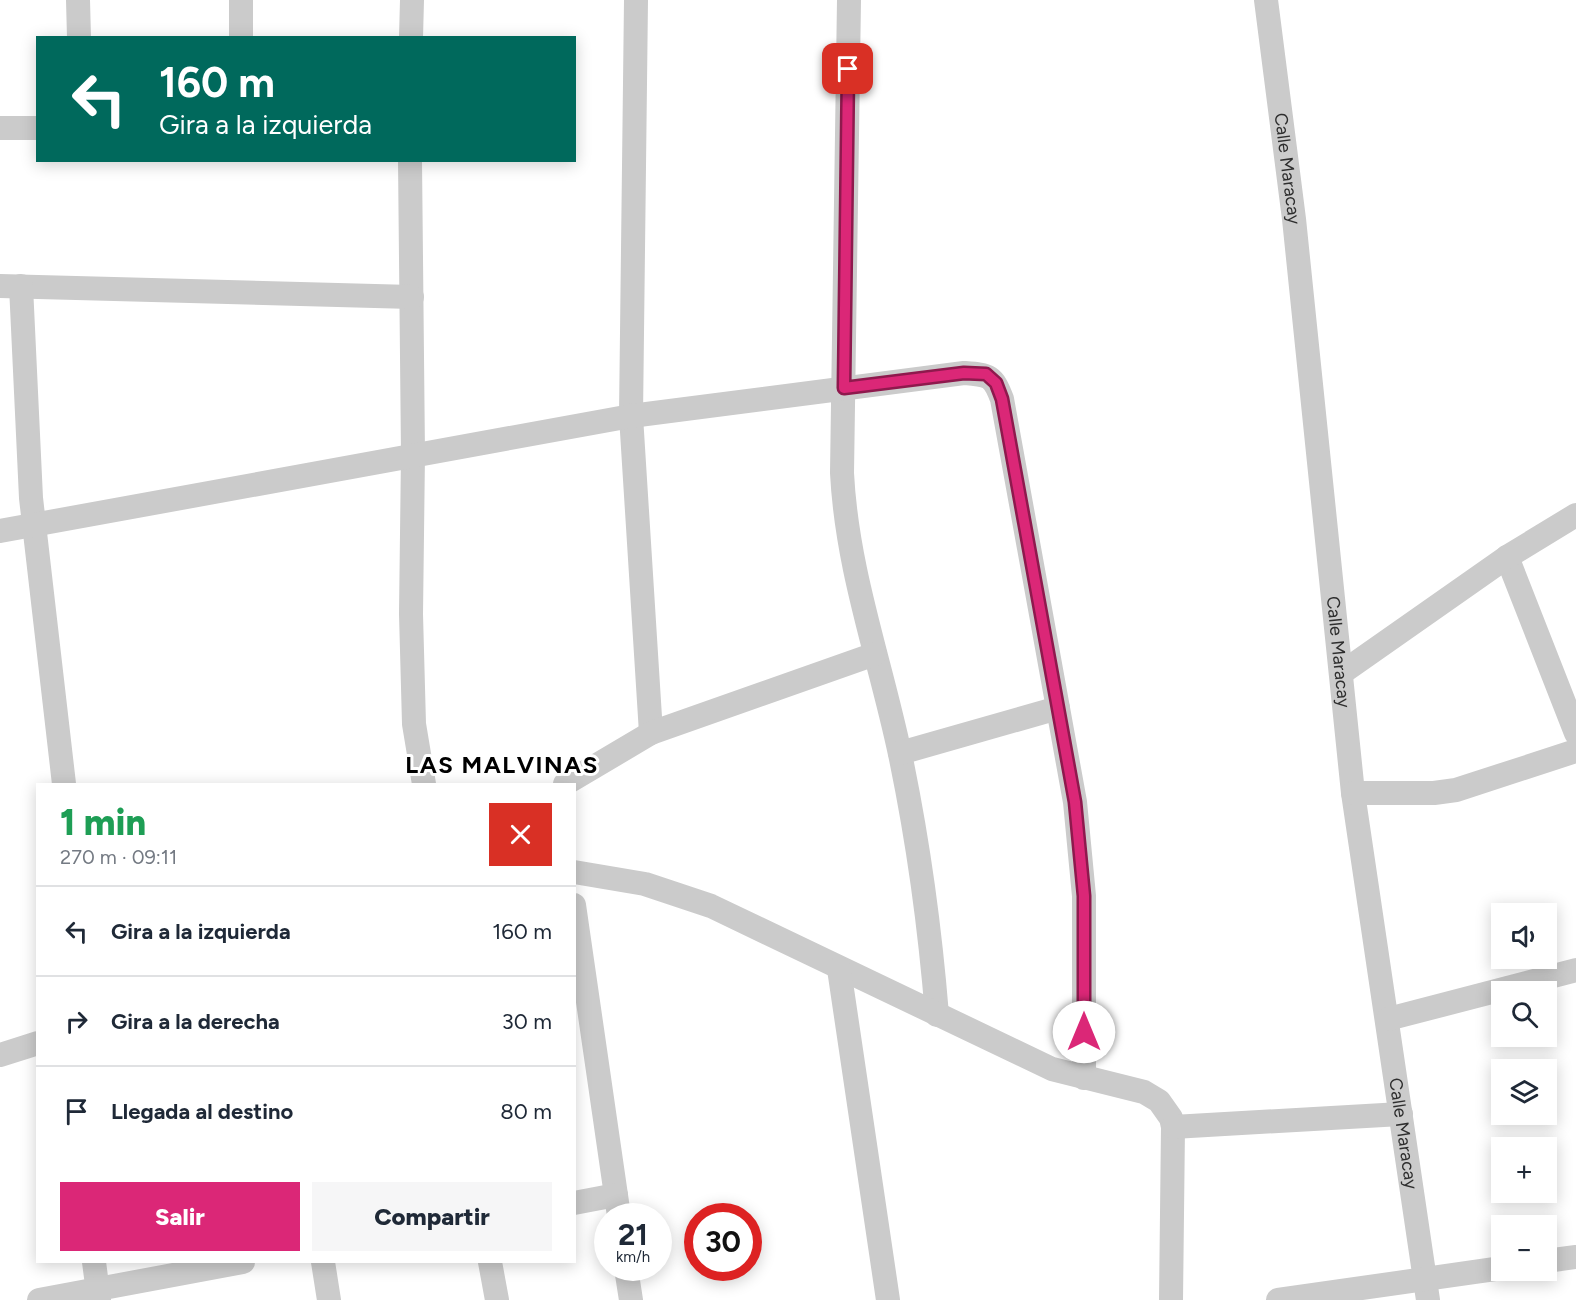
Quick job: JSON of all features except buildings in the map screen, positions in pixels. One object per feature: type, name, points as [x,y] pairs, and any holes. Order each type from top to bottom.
[{"type":"street","points":[[78,0],[79,36]]},
{"type":"street","points":[[241,0],[241,36]]},
{"type":"street","points":[[411,36],[412,0]]},
{"type":"street","points":[[636,0],[631,416],[651,733]]},
{"type":"street","points":[[849,0],[842,473],[844,512],[850,554],[900,753],[929,919],[937,1015]]},
{"type":"street","name":"Calle Maracay","points":[[1266,0],[1294,219],[1343,672],[1353,793],[1427,1290]]},
{"type":"street","points":[[0,128],[36,128]]},
{"type":"street","points":[[410,162],[413,454],[411,614],[414,724],[424,783]]},
{"type":"street","points":[[64,783],[31,498],[10,286],[412,297]]},
{"type":"street","points":[[0,531],[631,416],[964,373],[986,374],[996,383],[1002,399],[1075,802],[1084,896],[1084,1078]]},
{"type":"street","points":[[1343,672],[1507,557],[1576,515]]},
{"type":"street","points":[[1507,557],[1576,733]]},
{"type":"street","points":[[567,783],[651,733],[875,654]]},
{"type":"street","points":[[900,753],[1058,708]]},
{"type":"street","points":[[1353,793],[1434,793],[1456,790],[1576,751]]},
{"type":"street","points":[[576,872],[645,884],[711,906],[1052,1069],[1144,1092],[1159,1101],[1171,1118],[1173,1127],[1171,1300]]},
{"type":"street","points":[[576,919],[618,1203]]},
{"type":"street","points":[[839,969],[888,1300]]},
{"type":"street","points":[[1388,1019],[1576,970]]},
{"type":"street","points":[[0,1055],[36,1044]]},
{"type":"street","points":[[1173,1127],[1401,1114]]},
{"type":"street","points":[[576,1203],[594,1204]]},
{"type":"street","points":[[1557,1260],[1576,1257]]},
{"type":"street","points":[[94,1263],[99,1294]]},
{"type":"street","points":[[39,1300],[99,1294],[238,1263]]},
{"type":"street","points":[[323,1263],[329,1300]]},
{"type":"street","points":[[490,1263],[497,1300]]},
{"type":"street","points":[[1278,1300],[1427,1290],[1491,1271]]},
{"type":"street","points":[[628,1281],[631,1300]]},
{"type":"district","name":"LAS MALVINAS","points":[[502,764]]},
{"type":"route","points":[[848,69],[844,388],[964,373],[986,374],[996,383],[1002,399],[1075,802],[1084,896],[1084,1032]]}]
